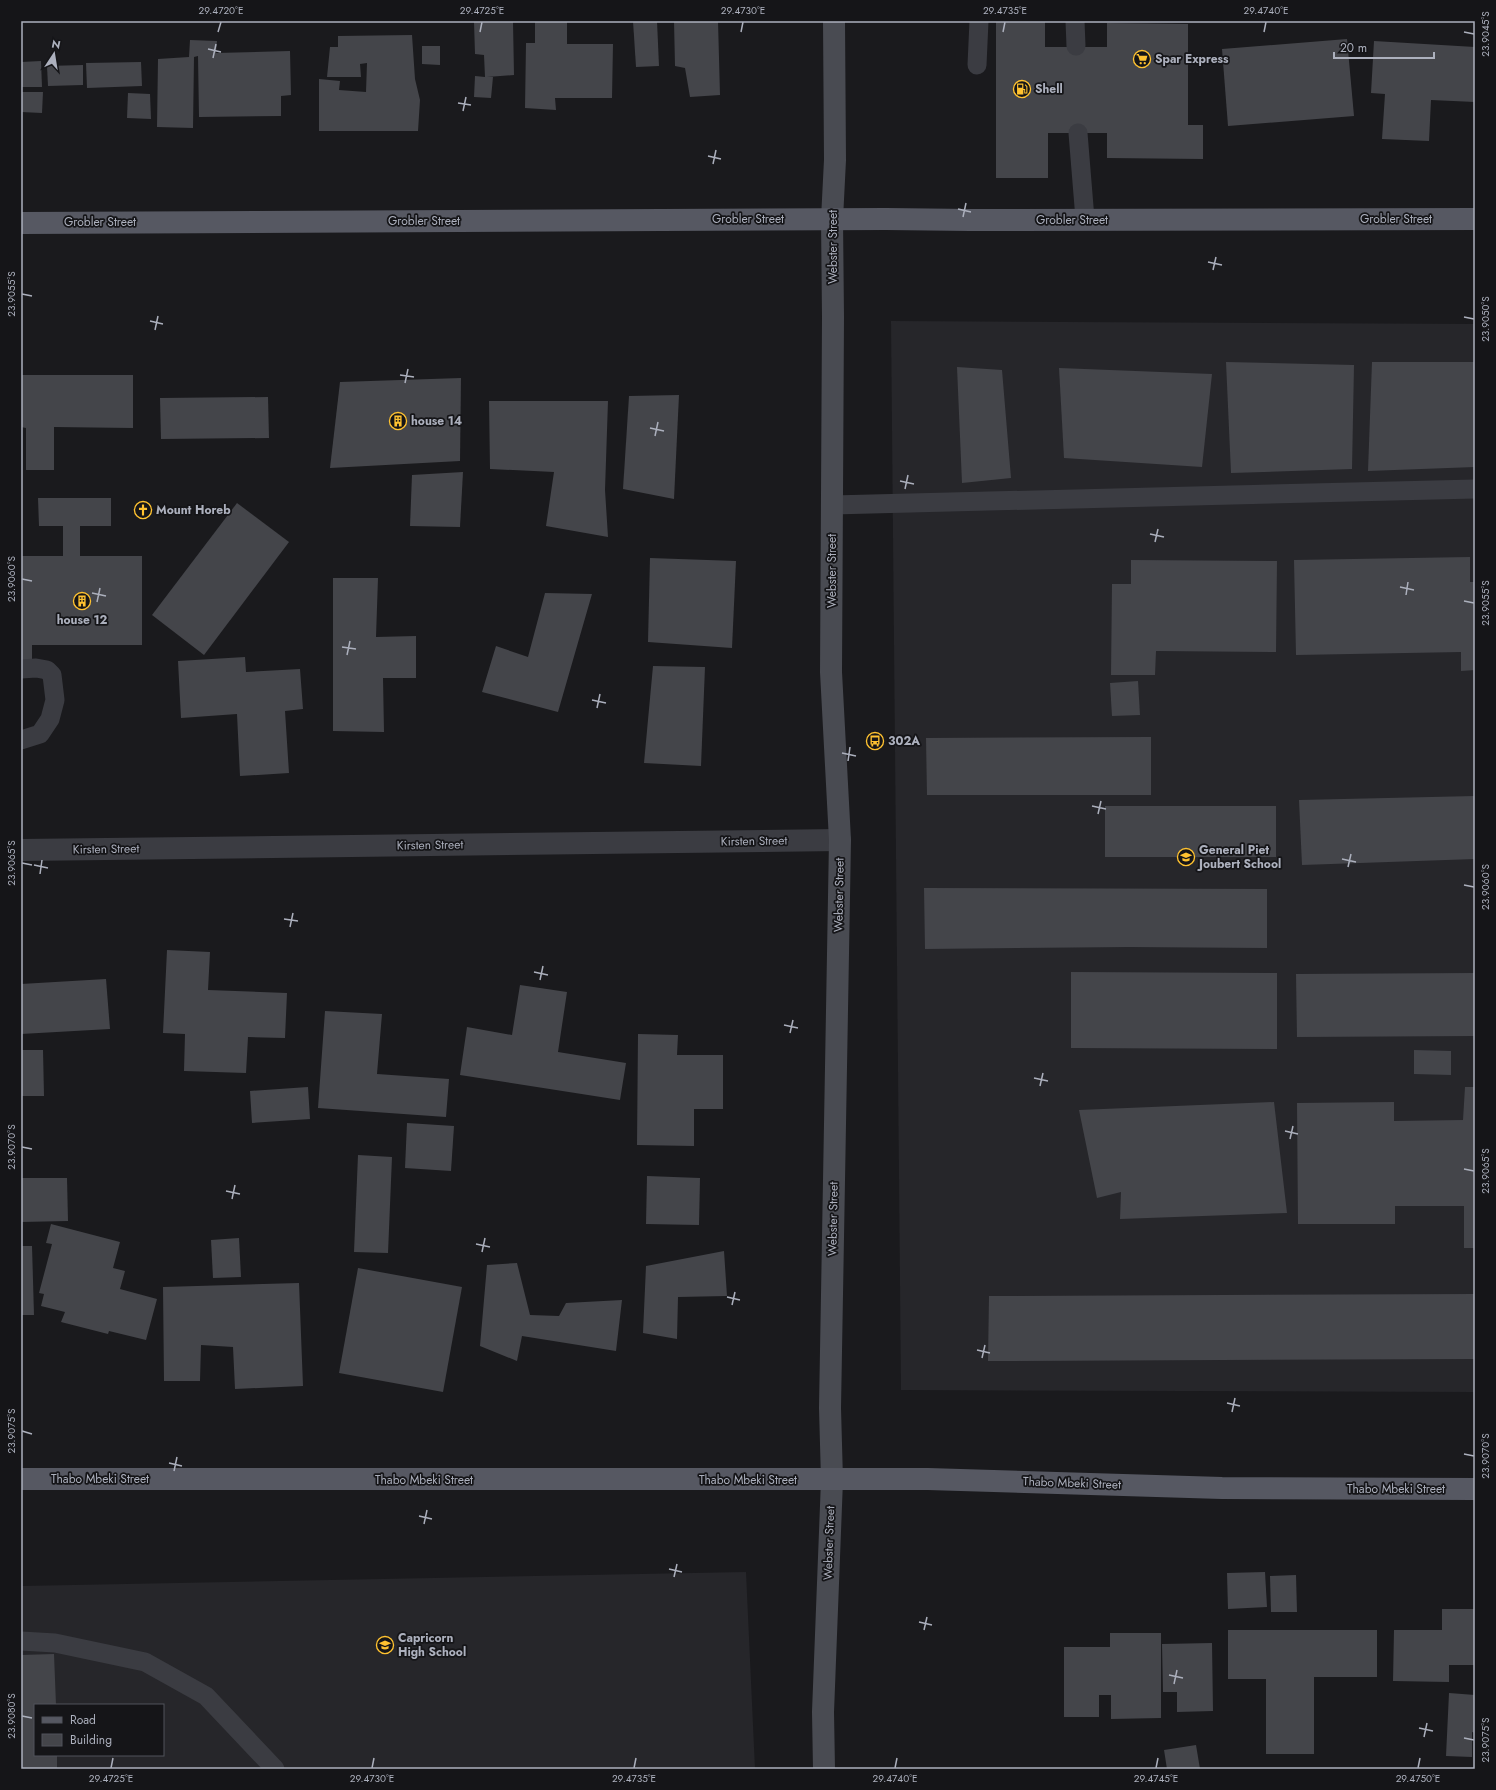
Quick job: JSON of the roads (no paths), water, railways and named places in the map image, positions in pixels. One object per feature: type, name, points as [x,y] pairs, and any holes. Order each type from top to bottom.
[{"type":"main road","name":"Grobler Street","points":[[21,223],[832,219],[1475,219]]},
{"type":"main road","name":"Thabo Mbeki Street","points":[[21,1479],[928,1479],[1222,1488],[1475,1489]]},
{"type":"street","name":"Webster Street","points":[[824,1769],[823,1712],[832,1480],[830,1408],[840,840],[831,672],[833,317],[832,219],[835,160],[834,21]]},
{"type":"street","name":"Kirsten Street","points":[[21,850],[840,840]]},
{"type":"lane","points":[[977,65],[978,21]]},
{"type":"lane","points":[[1075,21],[1076,46]]},
{"type":"lane","points":[[1078,133],[1085,219]]},
{"type":"lane","points":[[832,504],[1475,489]]},
{"type":"lane","points":[[21,669],[36,668],[47,670],[52,675],[55,700],[50,719],[40,734],[21,740]]},
{"type":"lane","points":[[21,1641],[55,1643],[145,1662],[206,1696],[275,1769]]},
{"type":"place","name":"Spar Express","points":[[1142,59]]},
{"type":"place","name":"Shell","points":[[1022,89]]},
{"type":"place","name":"house 14","points":[[398,421]]},
{"type":"place","name":"Mount Horeb","points":[[143,510]]},
{"type":"place","name":"house 12","points":[[82,601]]},
{"type":"place","name":"302A","points":[[875,741]]},
{"type":"place","name":"General Piet Joubert School","points":[[1186,857]]},
{"type":"place","name":"Capricorn High School","points":[[385,1645]]}]
